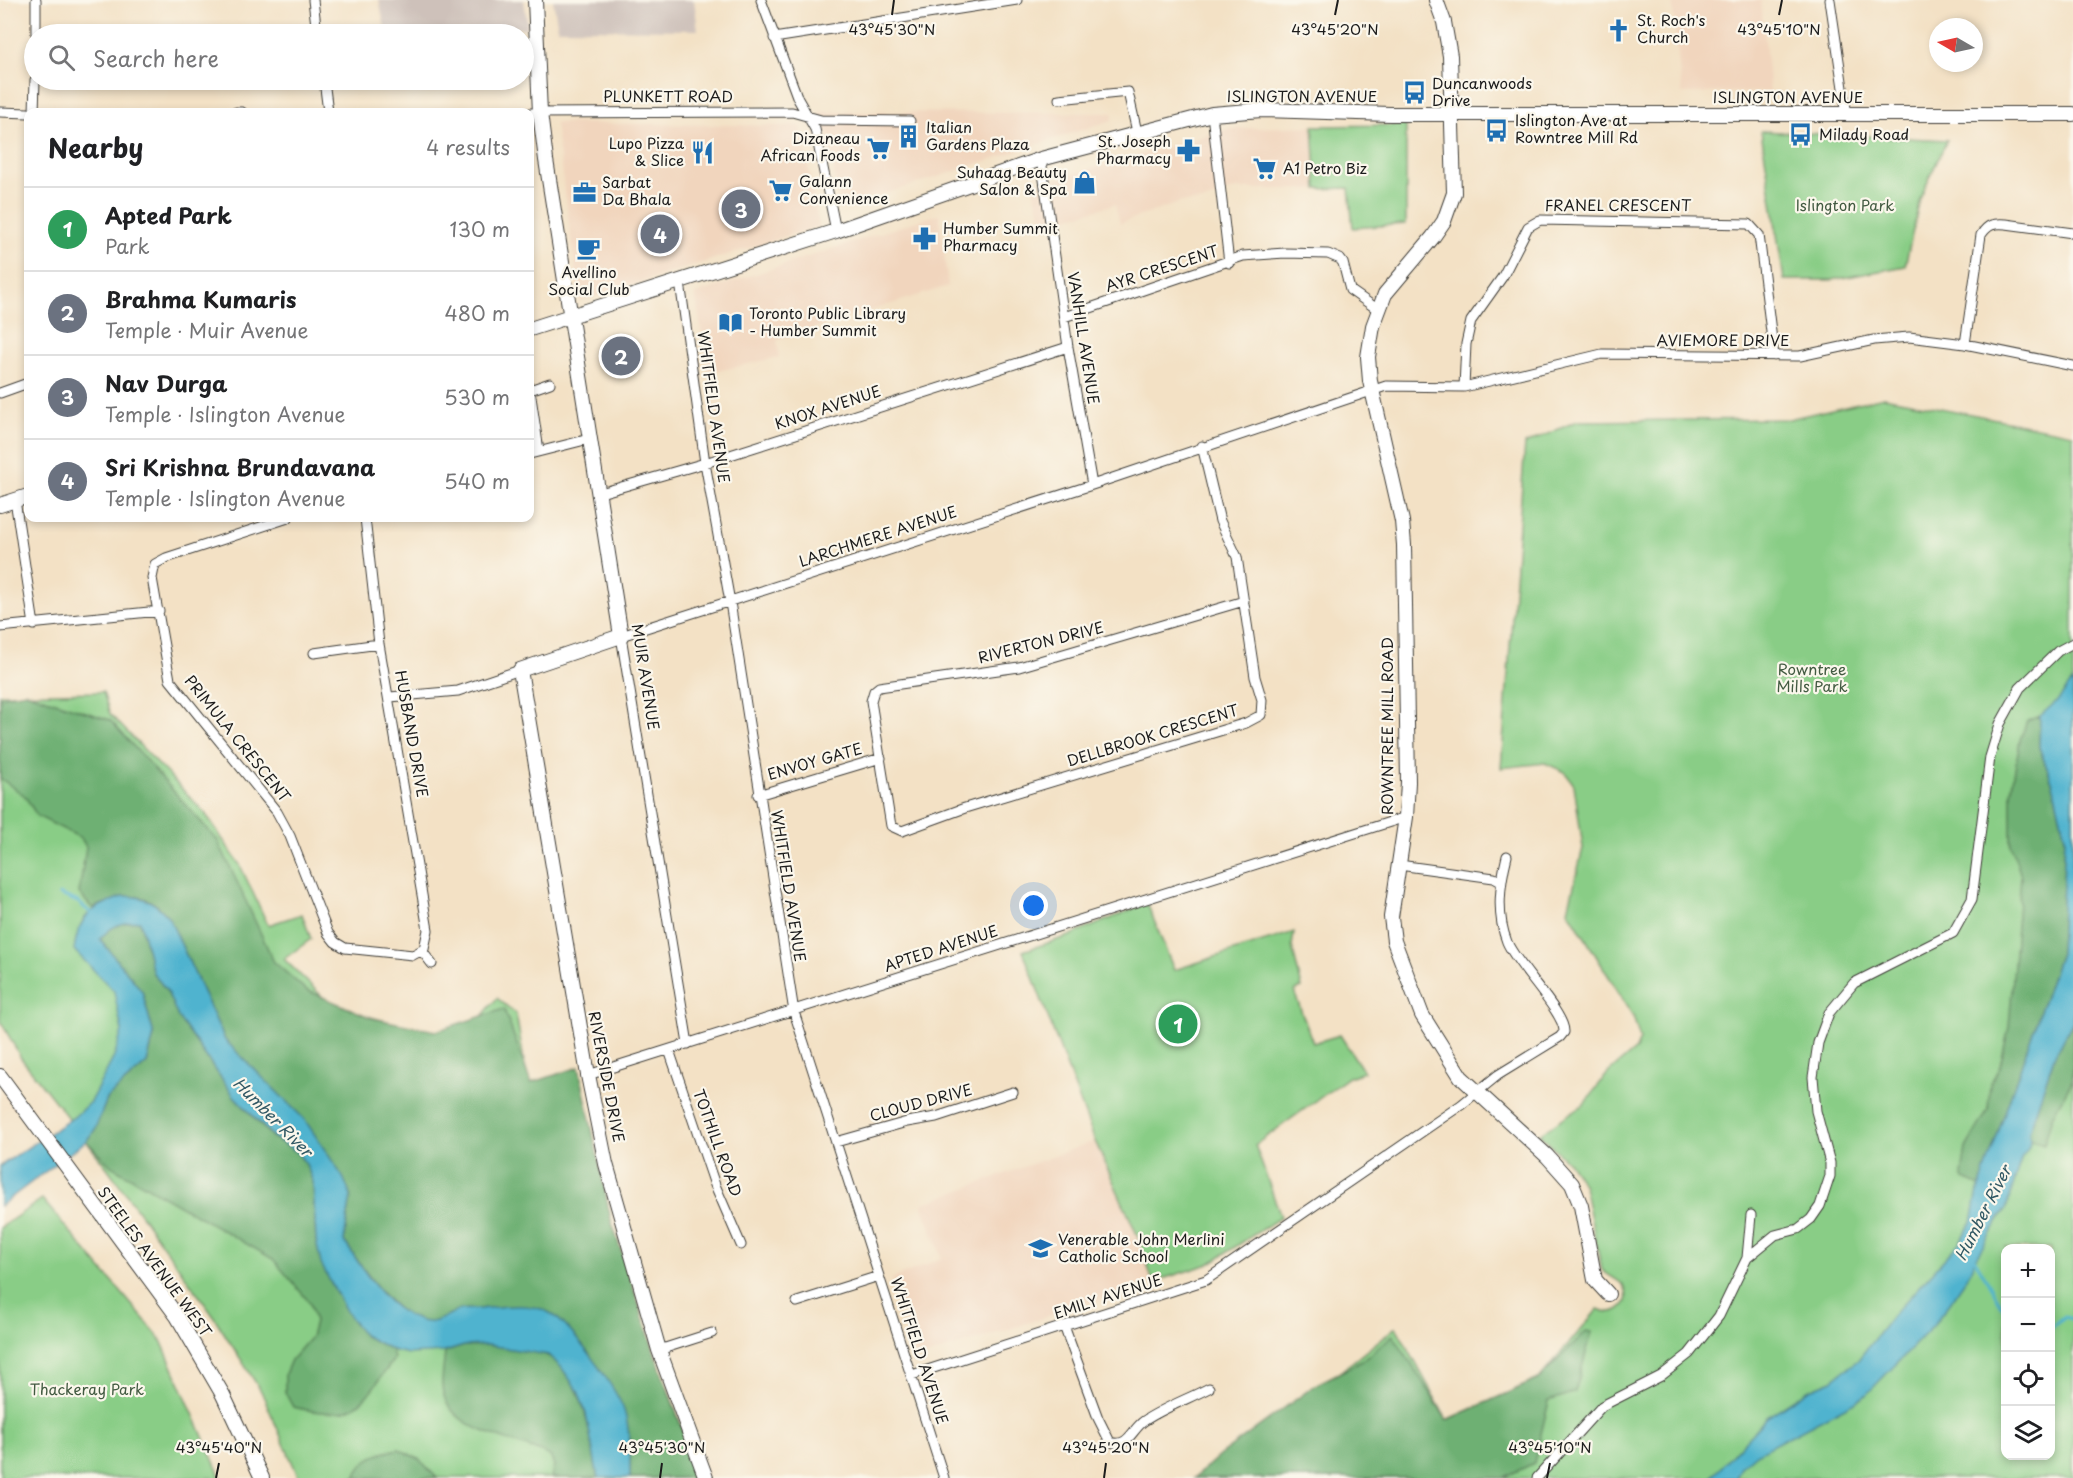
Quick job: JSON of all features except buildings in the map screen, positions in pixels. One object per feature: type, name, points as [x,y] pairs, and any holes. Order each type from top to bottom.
[{"type":"street","points":[[36,0],[36,24]]},
{"type":"street","points":[[313,0],[316,24]]},
{"type":"street","name":"MUIR AVENUE","points":[[535,0],[535,113],[688,1044]]},
{"type":"street","points":[[761,0],[774,38],[815,129],[836,231]]},
{"type":"street","points":[[774,38],[1017,0]]},
{"type":"street","points":[[1437,0],[1447,33],[1452,113]]},
{"type":"street","points":[[1830,0],[1846,115]]},
{"type":"street","points":[[34,108],[35,90]]},
{"type":"street","points":[[325,90],[328,108]]},
{"type":"street","points":[[1059,99],[1128,92],[1137,132]]},
{"type":"street","name":"ISLINGTON AVENUE","points":[[534,328],[836,231],[1041,159],[1212,114],[1261,110],[1846,115],[2073,114]]},
{"type":"street","points":[[0,112],[24,113]]},
{"type":"street","name":"PLUNKETT ROAD","points":[[535,113],[792,112],[820,120],[910,121]]},
{"type":"street","name":"ROWNTREE MILL ROAD","points":[[1452,113],[1454,193],[1450,205],[1433,237],[1395,279],[1377,309],[1368,357],[1372,389],[1402,520],[1408,782],[1406,817],[1391,918],[1399,956],[1422,1016],[1461,1077],[1547,1156],[1572,1184],[1581,1206],[1595,1280],[1608,1294]]},
{"type":"street","name":"AYR CRESCENT","points":[[1064,317],[1229,263],[1212,114]]},
{"type":"street","name":"VANHILL AVENUE","points":[[1041,159],[1068,347],[1092,485]]},
{"type":"street","name":"FRANEL CRESCENT","points":[[1464,387],[1466,344],[1471,321],[1503,276],[1528,227],[1540,220],[1749,224],[1759,235],[1774,356]]},
{"type":"street","points":[[1965,344],[1981,234],[1985,228],[1996,223],[2073,233]]},
{"type":"street","points":[[1229,263],[1243,256],[1261,254],[1334,255],[1344,263],[1350,290],[1377,309]]},
{"type":"street","name":"WHITFIELD AVENUE","points":[[680,282],[705,463],[730,602],[758,795],[794,1012],[944,1478]]},
{"type":"street","name":"AVIEMORE DRIVE","points":[[1372,389],[1386,386],[1464,387],[1602,354],[1774,356],[1820,354],[1891,338],[1925,337],[2073,366]]},
{"type":"street","name":"KNOX AVENUE","points":[[597,494],[705,463],[1068,347]]},
{"type":"street","points":[[534,389],[550,383]]},
{"type":"street","points":[[0,393],[24,385]]},
{"type":"street","name":"LARCHMERE AVENUE","points":[[390,697],[458,691],[621,636],[1092,485],[1372,389]]},
{"type":"street","points":[[534,453],[589,439]]},
{"type":"street","name":"DELLBROOK CRESCENT","points":[[880,758],[889,823],[894,830],[902,831],[965,808],[1254,720],[1261,715],[1263,708],[1255,677],[1237,557],[1220,521],[1202,446]]},
{"type":"street","points":[[0,505],[22,498],[24,519]]},
{"type":"street","points":[[24,522],[34,625]]},
{"type":"street","name":"PRIMULA CRESCENT","points":[[276,522],[160,561],[152,571],[170,680],[277,812],[332,938],[345,948],[420,952]]},
{"type":"street","name":"HUSBAND DRIVE","points":[[365,522],[379,644],[390,697],[428,930],[428,942],[420,952]]},
{"type":"street","name":"RIVERTON DRIVE","points":[[880,758],[871,701],[874,691],[879,687],[1019,667],[1244,601]]},
{"type":"street","points":[[0,627],[159,610]]},
{"type":"street","points":[[1747,1258],[1765,1242],[1798,1229],[1811,1219],[1826,1194],[1830,1162],[1816,1111],[1813,1077],[1818,1043],[1829,1013],[1854,983],[1953,933],[1972,899],[1990,757],[2000,724],[2020,688],[2058,651],[2073,643]]},
{"type":"street","points":[[314,653],[379,644]]},
{"type":"street","name":"RIVERSIDE DRIVE","points":[[520,670],[588,1075],[606,1164],[659,1350],[706,1478]]},
{"type":"street","name":"ENVOY GATE","points":[[758,795],[880,758]]},
{"type":"street","name":"APTED AVENUE","points":[[588,1075],[794,1012],[1406,817]]},
{"type":"street","points":[[1399,865],[1494,878],[1501,882],[1507,856]]},
{"type":"street","name":"EMILY AVENUE","points":[[912,1375],[1206,1280],[1564,1032],[1562,1019],[1521,966],[1507,942],[1501,919],[1501,882]]},
{"type":"street","points":[[420,952],[432,964]]},
{"type":"street","name":"TOTHILL ROAD","points":[[669,1050],[715,1185],[741,1245]]},
{"type":"street","name":"STEELES AVENUE WEST","points":[[0,1076],[177,1316],[224,1395],[262,1478]]},
{"type":"street","name":"CLOUD DRIVE","points":[[836,1142],[907,1122],[936,1117],[1013,1092]]},
{"type":"street","points":[[1537,1478],[1602,1406],[1661,1376],[1689,1354],[1719,1316],[1747,1258],[1751,1215]]},
{"type":"street","points":[[797,1302],[879,1276]]},
{"type":"street","points":[[1064,1326],[1098,1419],[1110,1442],[1116,1444],[1126,1441],[1142,1422],[1209,1388]]},
{"type":"street","points":[[659,1350],[712,1333]]},
{"type":"shaded area","points":[[379,0],[524,0],[527,24],[384,24]]},
{"type":"shaded area","points":[[553,0],[694,0],[698,30],[558,29]]},
{"type":"shaded area","points":[[1672,0],[1761,0],[1770,92],[1682,93]]},
{"type":"shaded area","points":[[819,112],[1113,113],[1112,120],[839,209],[830,139]]},
{"type":"shaded area","points":[[555,123],[801,126],[819,226],[580,301]]},
{"type":"shaded area","points":[[1313,126],[1317,189],[1235,189],[1204,201],[1181,202],[1120,223],[1115,204],[1043,225],[1033,186],[1228,129]]},
{"type":"shaded area","points":[[939,214],[948,286],[777,340],[779,357],[709,373],[695,294]]},
{"type":"shaded area","name":"Venerable John Merlini Catholic School","points":[[1095,1141],[1139,1239],[1153,1282],[917,1359],[892,1279],[942,1258],[922,1204]]},
{"type":"green space","points":[[1406,125],[1406,224],[1353,228],[1349,188],[1317,189],[1313,126]]},
{"type":"green space","name":"Islington Park","points":[[1761,131],[1947,140],[1920,199],[1905,266],[1832,280],[1784,280]]},
{"type":"green space","name":"Rowntree Mills Park","points":[[1884,397],[2073,434],[2073,1478],[1208,1478],[1396,1327],[1447,1420],[1539,1379],[1598,1309],[1613,1312],[1626,1302],[1626,1290],[1620,1282],[1602,1270],[1584,1186],[1569,1163],[1539,1134],[1584,1104],[1608,1073],[1636,1049],[1640,1039],[1633,1016],[1568,910],[1583,848],[1574,785],[1565,772],[1545,763],[1501,768],[1525,444],[1577,421],[1789,419]]},
{"type":"green space","points":[[25,692],[110,720],[218,841],[274,962],[306,990],[372,1018],[436,1031],[504,1009],[531,1083],[579,1067],[611,1220],[656,1357],[700,1478],[630,1478],[630,1438],[589,1353],[459,1310],[442,1321],[425,1323],[411,1318],[384,1295],[344,1241],[351,1196],[225,1040],[170,920],[161,909],[143,898],[125,898],[92,908],[79,893],[86,847],[81,838],[37,816],[25,796],[0,778],[0,697]]},
{"type":"green space","points":[[103,692],[110,714],[205,813],[240,865],[268,925],[302,914],[311,939],[284,959],[332,1006],[439,1036],[473,1027],[497,998],[516,1014],[529,1090],[592,1186],[701,1478],[299,1478],[261,1391],[212,1314],[108,1169],[21,1058],[0,1020],[0,694]]},
{"type":"green space","points":[[2040,716],[2039,747],[2053,784],[2065,837],[2060,953],[1980,1186],[1964,1179],[1962,1175],[1966,1148],[1988,1110],[1990,1084],[2000,1066],[2009,1027],[2021,876],[2011,845],[2011,792],[2020,740],[2027,721]]},
{"type":"green space","points":[[1147,903],[1174,970],[1294,932],[1292,946],[1302,988],[1294,991],[1313,1043],[1340,1035],[1364,1072],[1349,1077],[1255,1145],[1281,1217],[1209,1264],[1153,1282],[1139,1239],[1095,1141],[1023,951],[1069,936]]},
{"type":"green space","points":[[140,921],[153,973],[167,991],[178,1017],[234,1096],[272,1137],[296,1151],[306,1164],[313,1182],[316,1241],[363,1335],[392,1350],[394,1359],[364,1399],[354,1407],[331,1413],[293,1407],[285,1392],[285,1374],[291,1360],[311,1337],[315,1322],[310,1303],[273,1259],[111,1166],[86,1141],[94,1131],[108,1097],[147,1063],[154,1035],[142,991],[100,939],[118,925]]},
{"type":"green space","points":[[2073,1021],[2073,1079],[2052,1117],[2044,1144],[2031,1140],[2029,1132],[2054,1057]]},
{"type":"green space","name":"Thackeray Park","points":[[42,1199],[160,1338],[221,1478],[0,1478],[0,1228]]},
{"type":"green space","points":[[1586,1331],[1592,1332],[1575,1392],[1549,1401],[1534,1463],[1503,1478],[1194,1478],[1220,1455],[1317,1384],[1362,1361],[1393,1335],[1447,1420],[1539,1379]]},
{"type":"green space","points":[[487,1345],[532,1351],[546,1355],[559,1363],[578,1391],[589,1428],[598,1478],[551,1478],[554,1465],[550,1456],[485,1432],[455,1414],[446,1401],[442,1385],[445,1352],[464,1346]]},
{"type":"green space","points":[[399,1449],[419,1459],[437,1478],[355,1478],[362,1465],[372,1457]]},
{"type":"water","name":"Humber River","points":[[2073,681],[2073,1021],[2054,1057],[2029,1132],[2029,1145],[2022,1156],[2006,1209],[1975,1259],[1968,1276],[1934,1325],[1864,1397],[1756,1454],[1741,1467],[1736,1478],[1711,1478],[1767,1417],[1808,1390],[1832,1380],[1858,1360],[1892,1316],[1959,1243],[1972,1222],[1978,1191],[2060,953],[2065,837],[2053,784],[2039,747],[2040,716],[2059,699]]},
{"type":"water","name":"Humber River","points":[[124,896],[145,899],[156,905],[170,920],[225,1040],[305,1120],[343,1177],[351,1196],[344,1241],[384,1297],[406,1314],[425,1322],[435,1321],[460,1310],[505,1306],[542,1309],[559,1319],[602,1373],[624,1410],[630,1444],[630,1478],[598,1478],[586,1414],[578,1391],[561,1367],[548,1355],[487,1345],[464,1346],[445,1352],[408,1354],[392,1350],[363,1335],[347,1313],[321,1264],[316,1241],[313,1182],[306,1164],[296,1151],[273,1137],[234,1096],[178,1017],[167,991],[153,973],[140,921],[118,925],[100,939],[142,991],[154,1035],[147,1063],[108,1097],[94,1131],[86,1141],[0,1206],[0,1166],[74,1117],[90,1102],[114,1057],[122,1031],[114,991],[74,950],[79,928],[89,914],[103,904]]},
{"type":"waterway","points":[[59,894],[78,902],[91,913]]},
{"type":"waterway","name":"Humber River","points":[[1974,1258],[2001,1304]]},
{"type":"waterway","points":[[2055,1325],[2065,1316],[2073,1320]]},
{"type":"place","name":"St. Roch's Church","points":[[1619,30]]},
{"type":"place","name":"Duncanwoods Drive","points":[[1414,93]]},
{"type":"place","name":"Islington Ave at Rowntree Mill Rd","points":[[1497,130]]},
{"type":"place","name":"Milady Road","points":[[1801,135]]},
{"type":"place","name":"Italian Gardens Plaza","points":[[908,137]]},
{"type":"place","name":"Dizaneau African Foods","points":[[878,148]]},
{"type":"place","name":"St. Joseph Pharmacy","points":[[1189,151]]},
{"type":"place","name":"Lupo Pizza & Slice","points":[[702,153]]},
{"type":"place","name":"A1 Petro Biz","points":[[1265,169]]},
{"type":"place","name":"Suhaag Beauty Salon & Spa","points":[[1085,182]]},
{"type":"place","name":"Galann Convenience","points":[[781,191]]},
{"type":"place","name":"Sarbat Da Bhala","points":[[584,192]]},
{"type":"place","name":"Nav Durga","points":[[741,209]]},
{"type":"place","name":"Sri Krishna Brundavana","points":[[660,234]]},
{"type":"place","name":"Humber Summit Pharmacy","points":[[925,238]]},
{"type":"place","name":"Avellino Social Club","points":[[589,249]]},
{"type":"place","name":"Toronto Public Library - Humber Summit","points":[[731,323]]},
{"type":"place","name":"Brahma Kumaris","points":[[621,356]]},
{"type":"place","name":"Apted Park","points":[[1178,1024]]},
{"type":"place","name":"Venerable John Merlini Catholic School","points":[[1040,1249]]}]
